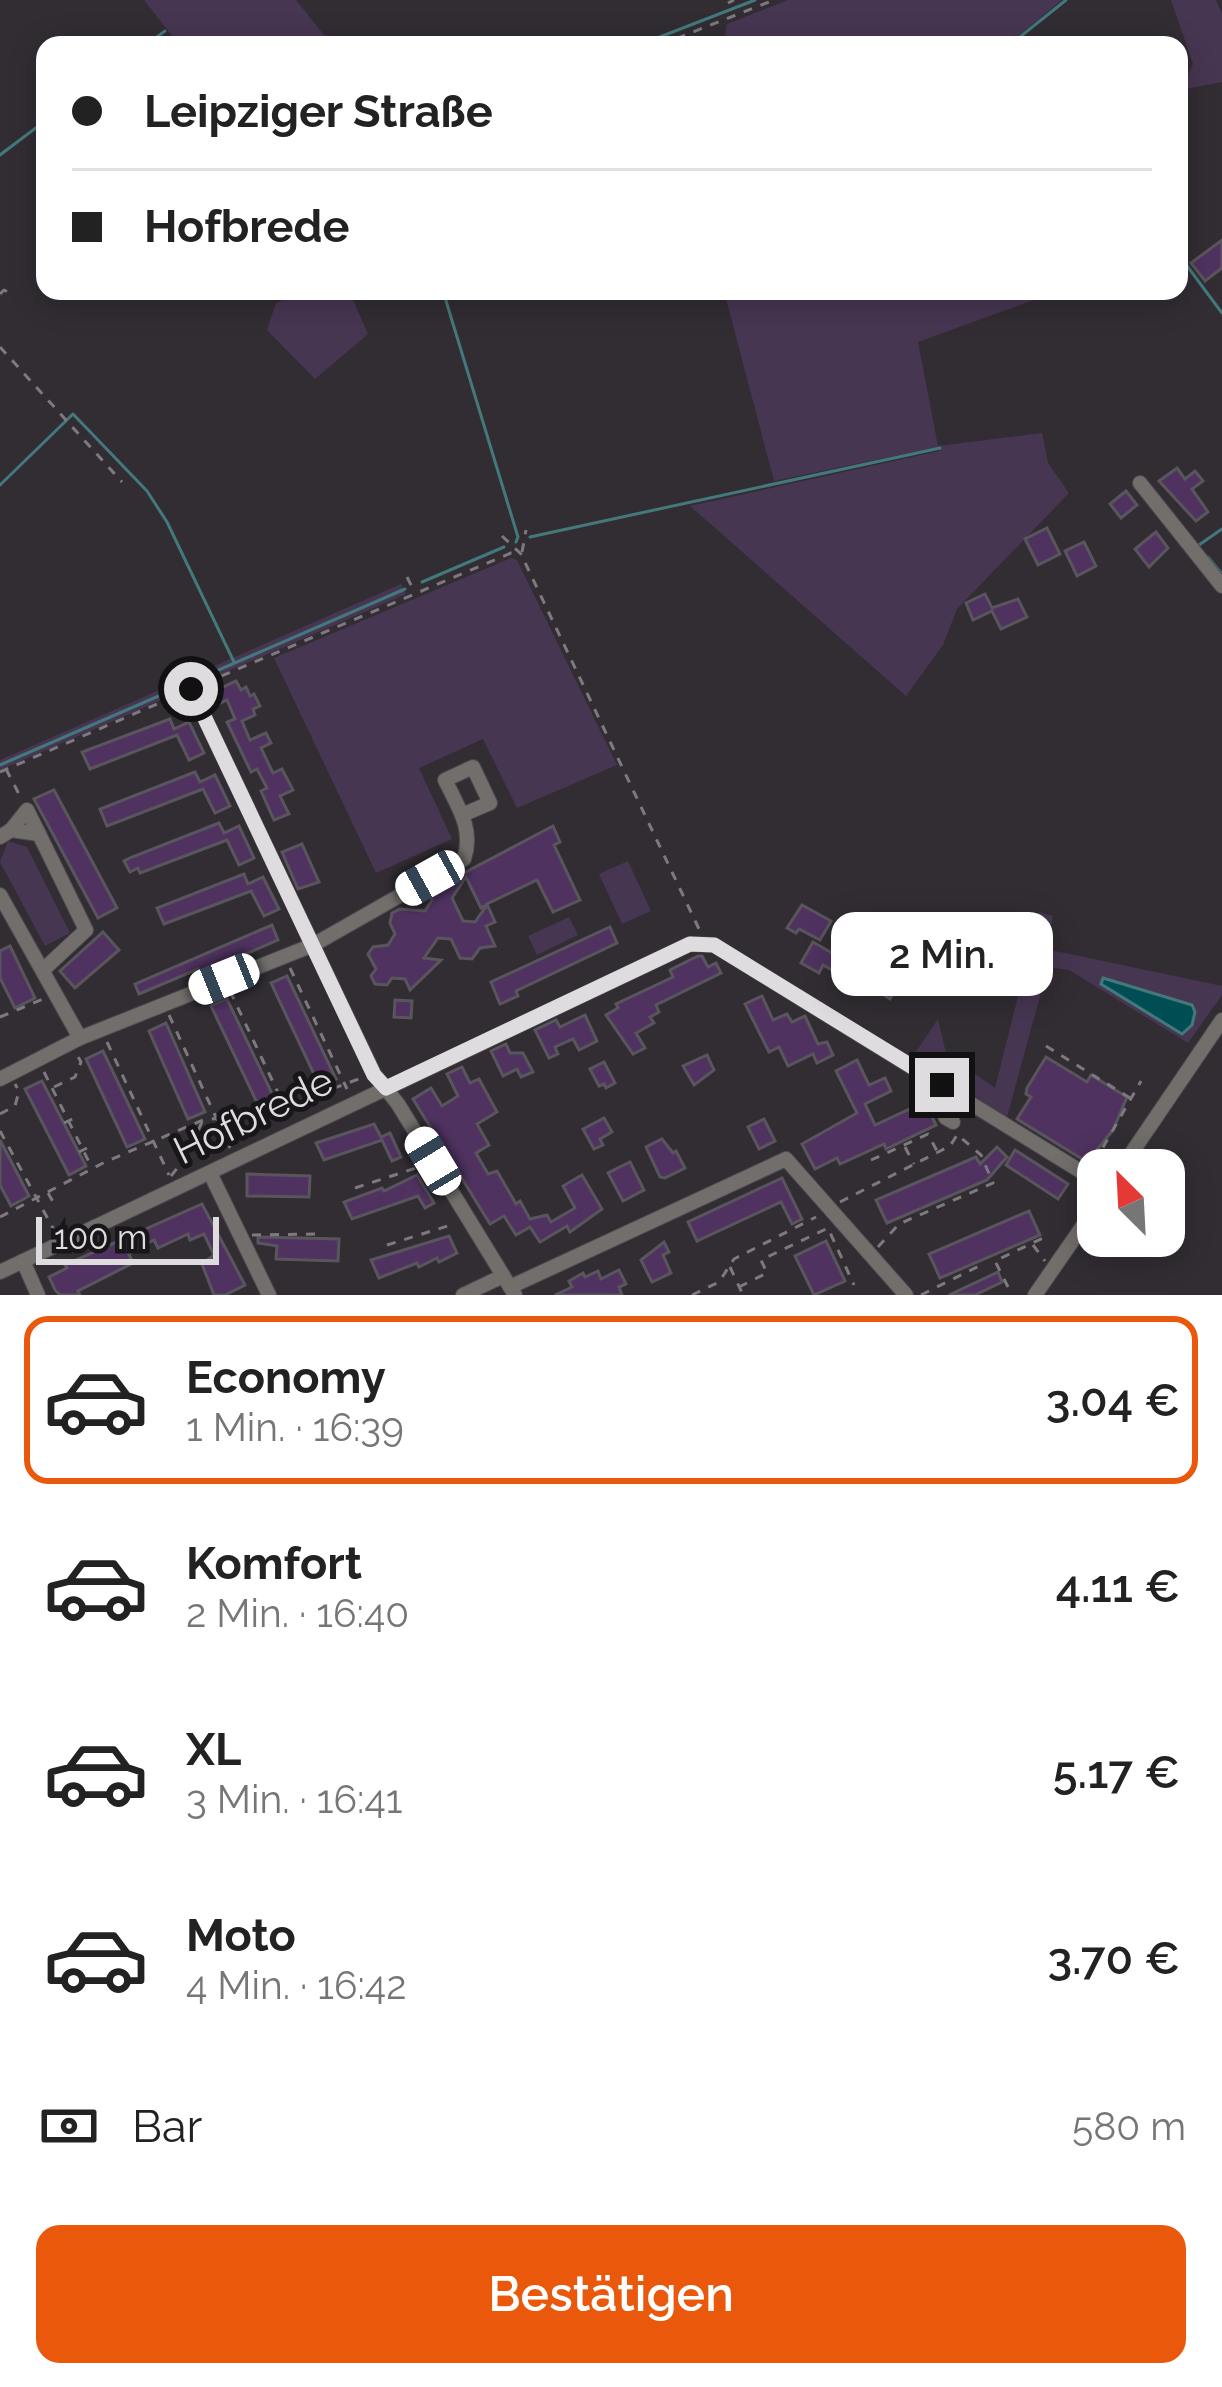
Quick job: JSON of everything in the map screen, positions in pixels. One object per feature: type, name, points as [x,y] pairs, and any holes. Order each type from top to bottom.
[{"type":"street","points":[[1140,484],[1222,586]]},
{"type":"street","points":[[191,689],[374,1075],[509,1286]]},
{"type":"street","points":[[6,834],[27,810],[86,930],[43,970]]},
{"type":"street","points":[[5,1077],[163,1003],[313,945],[464,859],[470,842],[462,815]]},
{"type":"street","points":[[6,834],[39,834]]},
{"type":"street","points":[[0,895],[56,993],[75,1041]]},
{"type":"street","points":[[703,942],[1077,1169]]},
{"type":"street","name":"Hofbrede","points":[[0,1272],[173,1184],[210,1174],[690,944],[703,942]]},
{"type":"street","points":[[1134,1149],[1222,1020]]},
{"type":"street","points":[[942,1085],[936,1097],[957,1129]]},
{"type":"street","points":[[464,1295],[509,1286],[786,1159],[906,1295]]},
{"type":"street","points":[[210,1174],[269,1295]]},
{"type":"street","points":[[1035,1295],[1077,1234]]},
{"type":"street","points":[[23,1261],[38,1295]]},
{"type":"path","points":[[683,36],[774,0]]},
{"type":"path","points":[[0,294],[4,290],[14,295]]},
{"type":"path","points":[[0,347],[122,482]]},
{"type":"path","points":[[521,554],[526,530]]},
{"type":"path","points":[[502,536],[521,554],[703,942]]},
{"type":"path","points":[[27,810],[3,771],[511,553],[521,554]]},
{"type":"path","points":[[407,577],[415,594]]},
{"type":"path","points":[[284,956],[349,1092]]},
{"type":"path","points":[[224,979],[291,1120]]},
{"type":"path","points":[[0,1017],[56,993]]},
{"type":"path","points":[[163,1003],[229,1146]]},
{"type":"path","points":[[101,1030],[173,1184]]},
{"type":"path","points":[[52,1092],[75,1077],[81,1062],[75,1041]]},
{"type":"path","points":[[1046,1046],[1131,1099]]},
{"type":"path","points":[[38,1060],[92,1168]]},
{"type":"path","points":[[0,1217],[92,1168],[202,1120],[286,1108],[344,1082],[374,1075]]},
{"type":"path","points":[[0,1114],[15,1106],[19,1091],[5,1077]]},
{"type":"path","points":[[1106,1149],[1141,1081]]},
{"type":"path","points":[[52,1092],[64,1088]]},
{"type":"path","points":[[66,1122],[79,1116]]},
{"type":"path","points":[[173,1184],[202,1120]]},
{"type":"path","points":[[692,1295],[719,1282],[734,1259],[854,1192],[950,1146],[957,1129],[981,1155],[993,1183],[899,1224],[871,1253]]},
{"type":"path","points":[[0,1131],[61,1243]]},
{"type":"path","points":[[871,1160],[928,1134],[938,1152]]},
{"type":"path","points":[[81,1151],[93,1145]]},
{"type":"path","points":[[905,1146],[914,1164]]},
{"type":"path","points":[[355,1188],[433,1161]]},
{"type":"path","points":[[47,1191],[56,1207]]},
{"type":"path","points":[[387,1245],[467,1217]]},
{"type":"path","points":[[739,1287],[767,1274],[761,1260],[827,1228],[854,1285]]},
{"type":"path","points":[[242,1239],[252,1234],[322,1234]]},
{"type":"path","points":[[1008,1287],[995,1261],[1043,1238]]},
{"type":"path","points":[[1032,1243],[1048,1263]]},
{"type":"path","points":[[921,1295],[986,1263]]},
{"type":"path","points":[[729,1266],[743,1295]]},
{"type":"shaded area","points":[[144,0],[296,0],[325,36],[172,36]]},
{"type":"shaded area","points":[[788,0],[1062,0],[1018,36],[725,36],[727,24]]},
{"type":"shaded area","points":[[1171,0],[1216,0],[1222,14],[1222,82],[1188,89],[1193,64],[1188,36],[1183,36]]},
{"type":"shaded area","points":[[353,300],[368,334],[315,379],[267,330],[276,303]]},
{"type":"shaded area","points":[[726,300],[1034,300],[918,342],[938,446],[1042,433],[1048,463],[1069,493],[957,609],[943,645],[906,696],[690,506],[939,451],[938,447],[774,481]]},
{"type":"shaded area","points":[[511,558],[517,560],[617,765],[517,808],[483,739],[419,768],[452,839],[376,873],[274,658]]},
{"type":"shaded area","points":[[401,584],[406,594],[0,770],[0,760]]},
{"type":"shaded area","points":[[8,841],[27,847],[70,933],[45,946],[0,862]]},
{"type":"shaded area","points":[[628,861],[651,911],[622,924],[599,874]]},
{"type":"shaded area","points":[[1039,912],[1053,916],[1046,949],[1222,986],[1222,995],[1188,1043],[1069,970],[1048,967],[1007,1117],[913,1056],[938,1019],[946,1053],[995,1088]]},
{"type":"shaded area","points":[[569,917],[578,935],[537,955],[528,936]]},
{"type":"water","points":[[1103,978],[1192,1005],[1192,1025],[1182,1034],[1101,984]]},
{"type":"building","points":[[1222,240],[1222,268],[1205,281],[1191,263]]},
{"type":"building","points":[[1177,468],[1185,479],[1195,471],[1203,481],[1192,489],[1208,512],[1196,521],[1159,481]]},
{"type":"building","points":[[1126,491],[1137,505],[1121,518],[1110,504]]},
{"type":"building","points":[[1047,528],[1060,554],[1038,565],[1025,539]]},
{"type":"building","points":[[1156,532],[1168,548],[1149,567],[1135,549]]},
{"type":"building","points":[[1084,542],[1096,566],[1077,576],[1065,551]]},
{"type":"building","points":[[985,594],[992,608],[1018,599],[1027,617],[1001,629],[992,611],[973,620],[966,603]]},
{"type":"building","points":[[236,681],[241,690],[246,687],[250,696],[254,694],[260,706],[253,709],[255,715],[242,721],[250,740],[266,733],[271,743],[261,748],[273,773],[282,769],[293,790],[280,796],[289,814],[274,820],[261,791],[267,788],[257,769],[251,772],[227,722],[235,719],[227,700],[212,707],[206,695]]},
{"type":"building","points":[[170,719],[174,729],[189,722],[204,753],[189,760],[177,735],[90,769],[82,752]]},
{"type":"building","points":[[195,772],[200,782],[215,775],[230,806],[215,813],[203,789],[107,826],[100,809]]},
{"type":"building","points":[[54,790],[117,908],[98,918],[34,799]]},
{"type":"building","points":[[219,823],[224,833],[239,826],[254,858],[239,865],[227,840],[140,873],[138,868],[130,872],[124,861],[132,857]]},
{"type":"building","points":[[553,826],[560,842],[554,845],[580,900],[553,912],[537,880],[487,904],[495,922],[486,926],[495,946],[480,948],[472,959],[460,958],[451,939],[438,938],[424,958],[441,960],[410,990],[405,979],[375,984],[371,976],[376,969],[368,954],[373,947],[388,945],[395,934],[392,913],[425,911],[432,900],[428,892]],"holes":[[[466,877],[481,908],[487,905],[475,922],[463,921],[452,898]]]},
{"type":"building","points":[[302,844],[319,882],[298,889],[282,852]]},
{"type":"building","points":[[244,874],[248,884],[263,877],[279,909],[264,916],[251,891],[164,924],[157,908]]},
{"type":"building","points":[[802,905],[831,921],[820,940],[787,928]]},
{"type":"building","points":[[864,918],[879,926],[874,935],[902,951],[892,966],[905,974],[890,999],[870,986],[881,968],[848,947]]},
{"type":"building","points":[[272,925],[278,940],[139,994],[135,984]]},
{"type":"building","points":[[610,927],[617,943],[516,991],[518,996],[500,1004],[491,982]]},
{"type":"building","points":[[103,932],[119,950],[75,988],[60,971]]},
{"type":"building","points":[[813,942],[842,959],[834,971],[823,965],[819,973],[801,963]]},
{"type":"building","points":[[10,946],[35,998],[15,1008],[0,978],[0,951]]},
{"type":"building","points":[[698,956],[708,967],[716,963],[721,973],[656,1005],[659,1012],[650,1017],[654,1023],[636,1033],[645,1048],[633,1054],[606,1015],[618,1008],[616,1004],[673,977],[670,970]]},
{"type":"building","points":[[287,976],[336,1079],[320,1087],[271,983]]},
{"type":"building","points":[[762,996],[773,1020],[787,1014],[792,1022],[805,1016],[818,1044],[827,1042],[833,1055],[817,1063],[813,1054],[788,1066],[779,1047],[769,1052],[745,1004]]},
{"type":"building","points":[[227,999],[276,1102],[260,1109],[211,1006]]},
{"type":"building","points":[[395,1000],[412,1001],[411,1018],[394,1017]]},
{"type":"building","points":[[585,1015],[597,1041],[579,1050],[573,1039],[555,1047],[558,1054],[549,1058],[535,1030],[556,1020],[560,1027]]},
{"type":"building","points":[[166,1023],[205,1112],[188,1119],[149,1031]]},
{"type":"building","points":[[506,1044],[510,1053],[523,1053],[533,1072],[521,1077],[517,1069],[503,1076],[491,1051]]},
{"type":"building","points":[[103,1051],[145,1139],[127,1147],[86,1059]]},
{"type":"building","points":[[707,1055],[714,1070],[694,1085],[683,1066]]},
{"type":"building","points":[[1046,1057],[1087,1082],[1091,1075],[1127,1097],[1113,1130],[1098,1149],[1077,1149],[1077,1156],[1017,1119],[1031,1097],[1027,1088]]},
{"type":"building","points":[[857,1060],[869,1085],[885,1078],[891,1091],[865,1104],[875,1125],[925,1102],[936,1125],[886,1149],[884,1144],[840,1164],[837,1158],[815,1169],[802,1144],[857,1113],[836,1071]]},
{"type":"building","points":[[604,1062],[615,1083],[606,1088],[599,1086],[590,1069]]},
{"type":"building","points":[[462,1067],[470,1083],[479,1079],[497,1112],[477,1124],[489,1145],[476,1153],[488,1174],[497,1171],[530,1219],[547,1215],[551,1222],[575,1208],[563,1186],[582,1175],[602,1209],[570,1232],[567,1226],[540,1242],[530,1227],[516,1235],[504,1216],[490,1224],[413,1099],[431,1088],[442,1106],[458,1096],[447,1074]]},
{"type":"building","points":[[42,1081],[86,1166],[69,1175],[25,1089]]},
{"type":"building","points":[[604,1118],[612,1132],[594,1149],[583,1129]]},
{"type":"building","points":[[764,1119],[775,1141],[759,1149],[748,1127]]},
{"type":"building","points":[[374,1124],[381,1137],[390,1133],[401,1157],[392,1161],[382,1140],[324,1160],[316,1143]]},
{"type":"building","points":[[662,1139],[685,1168],[665,1178],[660,1177],[646,1147]]},
{"type":"building","points":[[0,1140],[29,1196],[11,1206],[0,1185]]},
{"type":"building","points":[[997,1147],[1007,1157],[987,1180],[887,1223],[876,1200],[976,1157],[980,1164]]},
{"type":"building","points":[[1015,1150],[1068,1184],[1058,1199],[1006,1165]]},
{"type":"building","points":[[630,1162],[644,1190],[623,1201],[608,1173]]},
{"type":"building","points":[[247,1174],[310,1176],[309,1197],[247,1196]]},
{"type":"building","points":[[417,1175],[434,1203],[425,1208],[418,1196],[352,1219],[344,1202]]},
{"type":"building","points":[[782,1178],[802,1219],[792,1224],[781,1202],[697,1241],[688,1222]]},
{"type":"building","points":[[202,1204],[245,1285],[214,1295],[202,1264],[214,1255],[204,1234],[190,1240],[188,1234],[158,1248],[154,1240],[138,1248],[129,1254],[133,1263],[78,1291],[80,1295],[60,1295],[55,1290],[49,1277],[65,1265]]},
{"type":"building","points":[[1029,1211],[1040,1235],[940,1278],[929,1254]]},
{"type":"building","points":[[449,1236],[457,1253],[379,1278],[371,1260]]},
{"type":"building","points":[[258,1237],[339,1239],[338,1261],[276,1259],[277,1246],[258,1243]]},
{"type":"building","points":[[826,1241],[845,1281],[814,1295],[795,1256]]},
{"type":"building","points":[[664,1242],[669,1252],[663,1255],[671,1273],[652,1282],[641,1260]]},
{"type":"building","points":[[619,1270],[626,1284],[619,1287],[622,1295],[555,1295],[572,1287],[569,1281],[583,1273],[585,1277],[598,1271],[601,1279]]},
{"type":"building","points":[[998,1272],[1002,1282],[975,1295],[949,1295]]},
{"type":"waterway","points":[[662,36],[755,0]]},
{"type":"waterway","points":[[1021,36],[1066,0]]},
{"type":"waterway","points":[[158,36],[165,31]]},
{"type":"waterway","points":[[0,155],[36,128]]},
{"type":"waterway","points":[[1188,267],[1222,313]]},
{"type":"waterway","points":[[446,300],[516,542]]},
{"type":"waterway","points":[[0,485],[73,414],[147,491],[167,522],[234,662]]},
{"type":"waterway","points":[[530,537],[940,448]]},
{"type":"waterway","points":[[1199,545],[1222,529]]},
{"type":"waterway","points":[[422,582],[504,547]]},
{"type":"waterway","points":[[1208,557],[1222,574]]},
{"type":"waterway","points":[[0,765],[405,589]]},
{"type":"route","points":[[191,689],[374,1075],[386,1088],[690,944],[703,942],[942,1085]]}]
